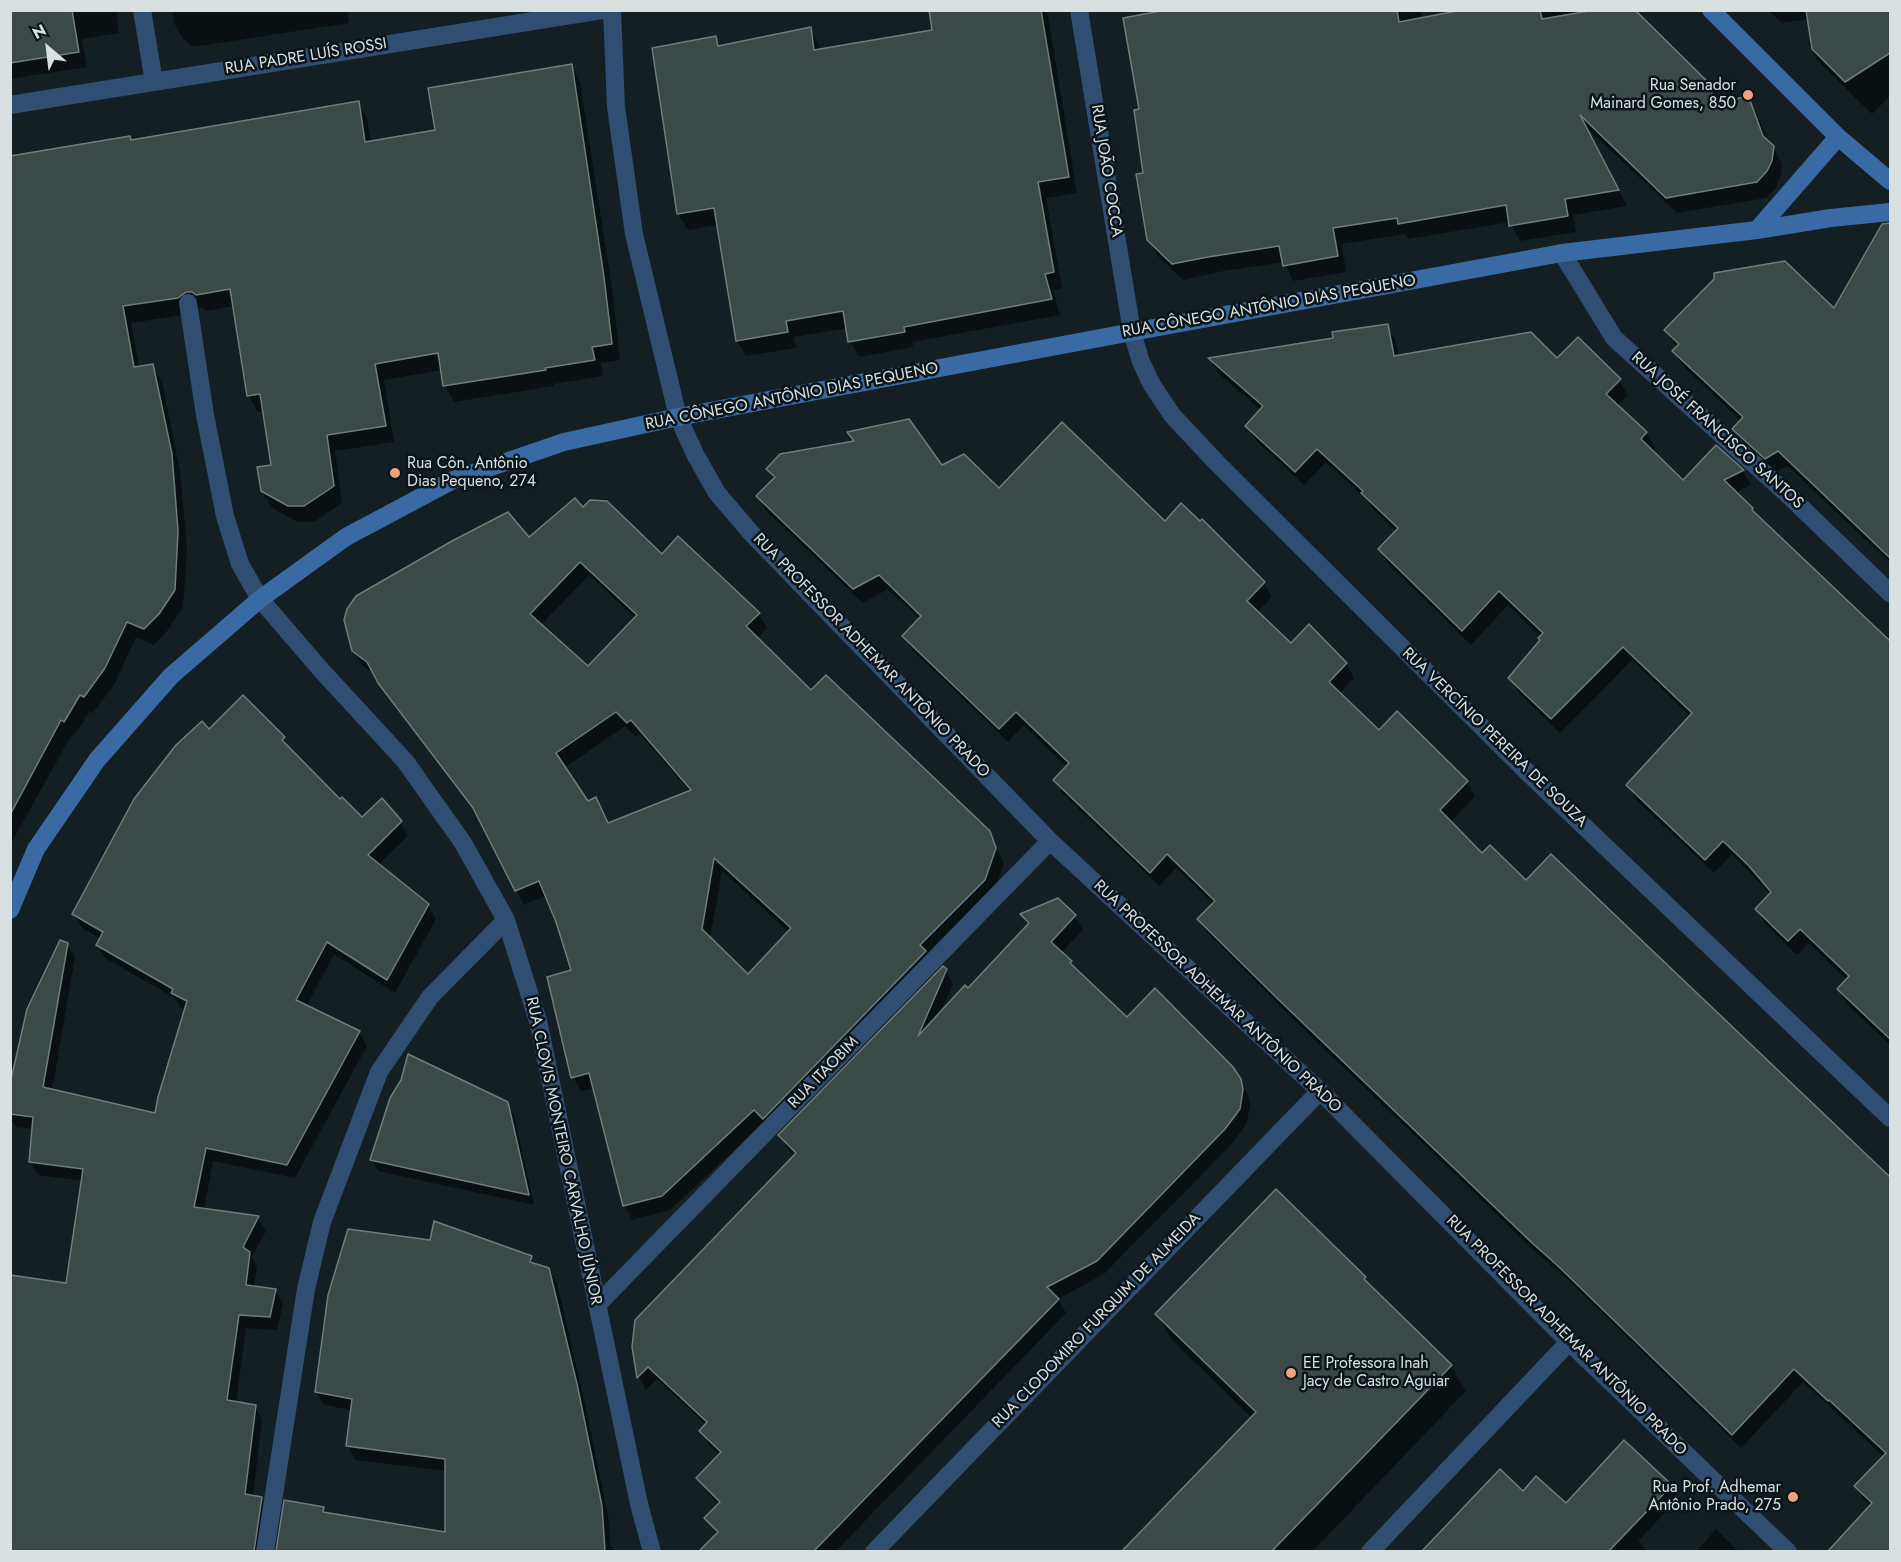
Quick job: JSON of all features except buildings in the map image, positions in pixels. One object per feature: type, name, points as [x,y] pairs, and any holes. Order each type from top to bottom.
[{"type":"street","points":[[142,10],[154,81]]},
{"type":"street","name":"RUA PADRE LUÍS ROSSI","points":[[10,105],[602,10]]},
{"type":"street","name":"RUA PROFESSOR ADHEMAR ANTÔNIO PRADO","points":[[612,10],[616,107],[634,234],[678,417],[717,493],[752,534],[1050,841],[1320,1091],[1569,1342],[1788,1551]]},
{"type":"street","name":"RUA JOÃO COCCA","points":[[1079,10],[1132,332]]},
{"type":"street","points":[[1710,10],[1838,137],[1890,181]]},
{"type":"street","points":[[1757,230],[1838,137]]},
{"type":"street","name":"RUA CÔNEGO ANTÔNIO DIAS PEQUENO","points":[[10,910],[36,849],[97,760],[171,676],[260,599],[346,537],[453,480],[564,442],[678,417],[1132,332],[1562,253],[1890,212]]},
{"type":"street","name":"RUA JOSÉ FRANCISCO SANTOS","points":[[1562,253],[1614,338],[1784,491],[1890,593]]},
{"type":"street","name":"RUA CLOVIS MONTEIRO CARVALHO JÚNIOR","points":[[188,303],[205,415],[225,516],[240,564],[260,599],[405,762],[463,843],[506,920],[538,1021],[639,1504],[652,1551]]},
{"type":"street","name":"RUA VERCÍNIO PEREIRA DE SOUZA","points":[[1132,332],[1141,362],[1152,385],[1172,415],[1216,462],[1524,769],[1890,1118]]},
{"type":"street","name":"RUA ITAOBIM","points":[[597,1305],[1050,841]]},
{"type":"street","points":[[265,1551],[306,1289],[322,1222],[379,1072],[430,997],[506,920]]},
{"type":"street","name":"RUA CLODOMIRO FURQUIM DE ALMEIDA","points":[[874,1551],[1320,1091]]},
{"type":"street","points":[[1370,1551],[1569,1342]]},
{"type":"place","name":"Rua Senador Mainard Gomes, 850","points":[[1748,95]]},
{"type":"place","name":"Rua Côn. Antônio Dias Pequeno, 274","points":[[395,473]]},
{"type":"place","name":"EE Professora Inah Jacy de Castro Aguiar","points":[[1291,1373]]},
{"type":"place","name":"Rua Prof. Adhemar Antônio Prado, 275","points":[[1793,1497]]}]
